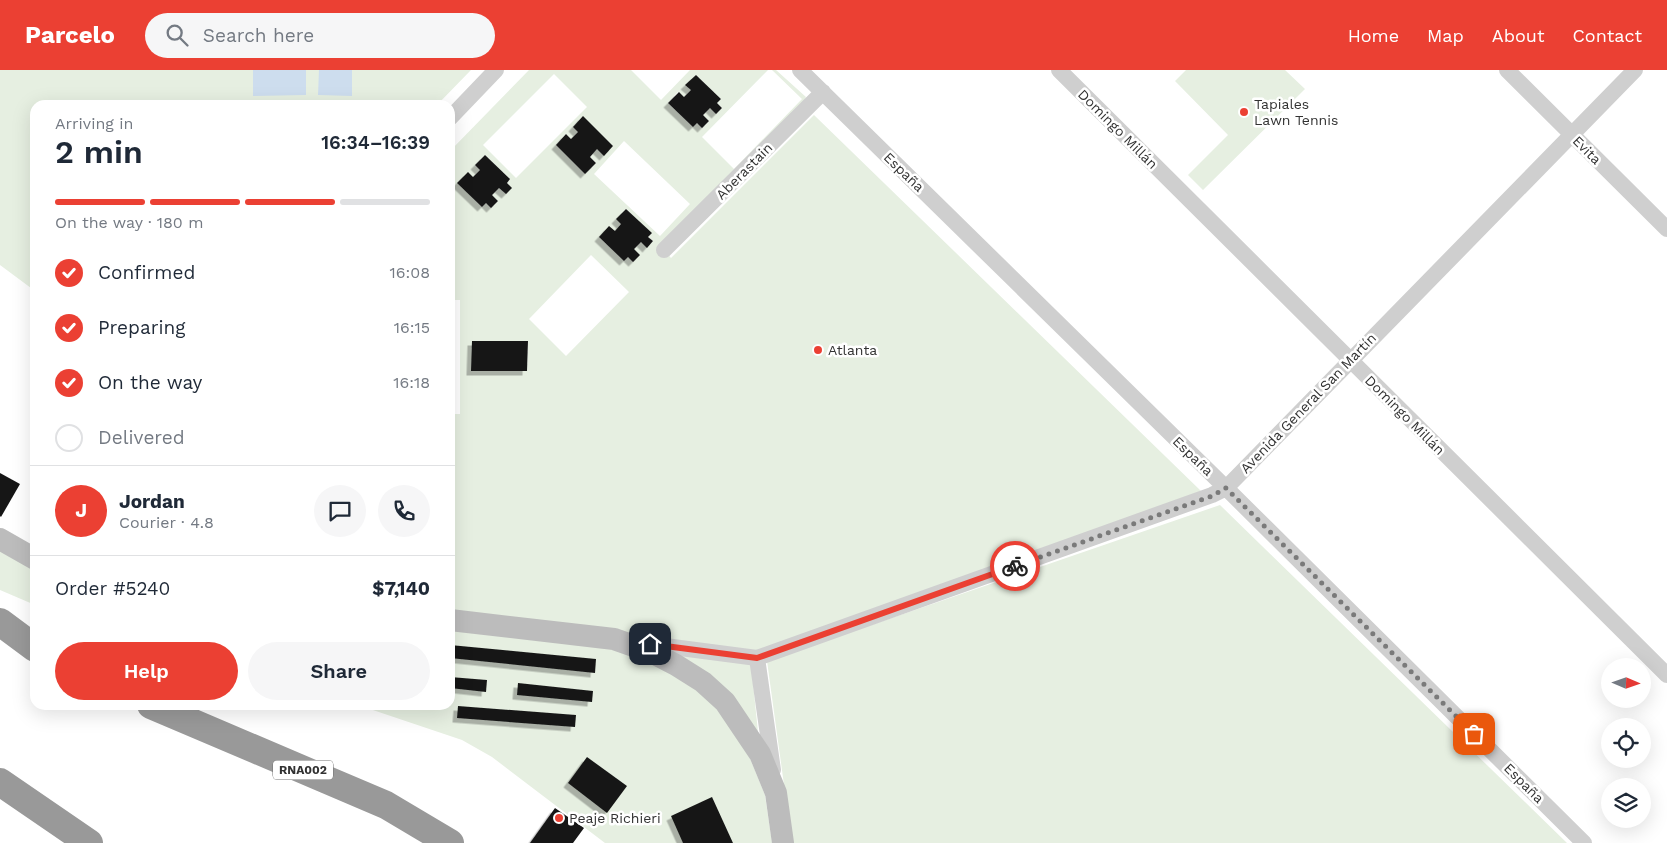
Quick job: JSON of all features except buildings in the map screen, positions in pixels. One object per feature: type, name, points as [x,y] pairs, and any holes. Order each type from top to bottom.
[{"type":"highway","points":[[0,622],[30,646]]},
{"type":"highway","points":[[0,634],[30,648]]},
{"type":"highway","name":"RNA002","points":[[163,710],[386,805],[450,843]]},
{"type":"highway","points":[[0,782],[89,843]]},
{"type":"street","points":[[455,113],[496,70]]},
{"type":"street","name":"España","points":[[800,70],[1584,843]]},
{"type":"street","name":"Domingo Millán","points":[[1059,70],[1667,675]]},
{"type":"street","name":"Evita","points":[[1507,70],[1667,229]]},
{"type":"street","name":"Avenida General San Martín","points":[[757,658],[1212,496],[1226,488],[1635,70]]},
{"type":"street","name":"Aberastain","points":[[664,250],[823,92]]},
{"type":"street","points":[[0,539],[30,555]]},
{"type":"street","points":[[455,621],[757,658],[782,843]]},
{"type":"street","points":[[614,639],[651,652],[676,665],[703,682],[725,702],[760,754],[776,793]]},
{"type":"shaded area","points":[[0,70],[471,70],[442,100],[30,100],[30,287],[0,265]]},
{"type":"shaded area","name":"Atlanta","points":[[529,70],[631,70],[661,100],[690,70],[768,70],[702,137],[734,169],[802,99],[772,70],[776,70],[806,97],[803,103],[661,246],[671,258],[814,115],[1201,491],[761,651],[455,613],[455,414],[460,414],[460,300],[455,300],[455,146]],"holes":[[[554,74],[587,107],[516,178],[483,145]],[[696,75],[721,99],[717,103],[722,108],[716,114],[710,108],[703,115],[709,121],[702,128],[697,123],[693,127],[668,103],[678,92],[684,97],[691,90],[686,85]],[[583,117],[613,146],[604,155],[597,149],[590,157],[596,163],[585,174],[556,145],[566,134],[571,139],[578,132],[573,127]],[[624,141],[690,204],[660,236],[594,174]],[[485,155],[510,179],[507,183],[511,188],[506,194],[499,188],[492,195],[498,201],[491,208],[486,203],[482,207],[458,183],[473,177],[480,170],[475,165]],[[626,209],[651,233],[648,237],[653,241],[647,247],[641,242],[634,249],[633,262],[628,257],[624,261],[599,237],[615,231],[621,224],[617,219]],[[591,255],[629,292],[566,356],[529,319]],[[472,341],[528,342],[527,371],[472,371]]]},
{"type":"shaded area","name":"Tapiales Lawn Tennis","points":[[1186,70],[1285,70],[1305,89],[1203,190],[1188,175],[1228,135],[1175,81]]},
{"type":"shaded area","points":[[1220,505],[1567,843],[792,843],[767,661]]},
{"type":"shaded area","points":[[0,549],[30,564],[30,603],[0,590]]},
{"type":"shaded area","points":[[455,630],[618,648],[693,683],[740,734],[765,795],[772,843],[605,843],[492,757],[462,740],[373,710],[455,710]]},
{"type":"shaded area","points":[[678,655],[751,664],[758,732]]},
{"type":"water","points":[[253,70],[306,70],[306,95],[253,96]]},
{"type":"water","points":[[319,70],[352,70],[352,96],[318,95]]},
{"type":"way so far","points":[[1015,566],[1212,496],[1226,488],[1474,734]]},
{"type":"place","name":"Tapiales Lawn Tennis","points":[[1244,112]]},
{"type":"place","name":"Atlanta","points":[[818,350]]},
{"type":"place","name":"Peaje Richieri","points":[[559,818]]},
{"type":"route","points":[[650,644],[757,658],[1015,566]]}]
